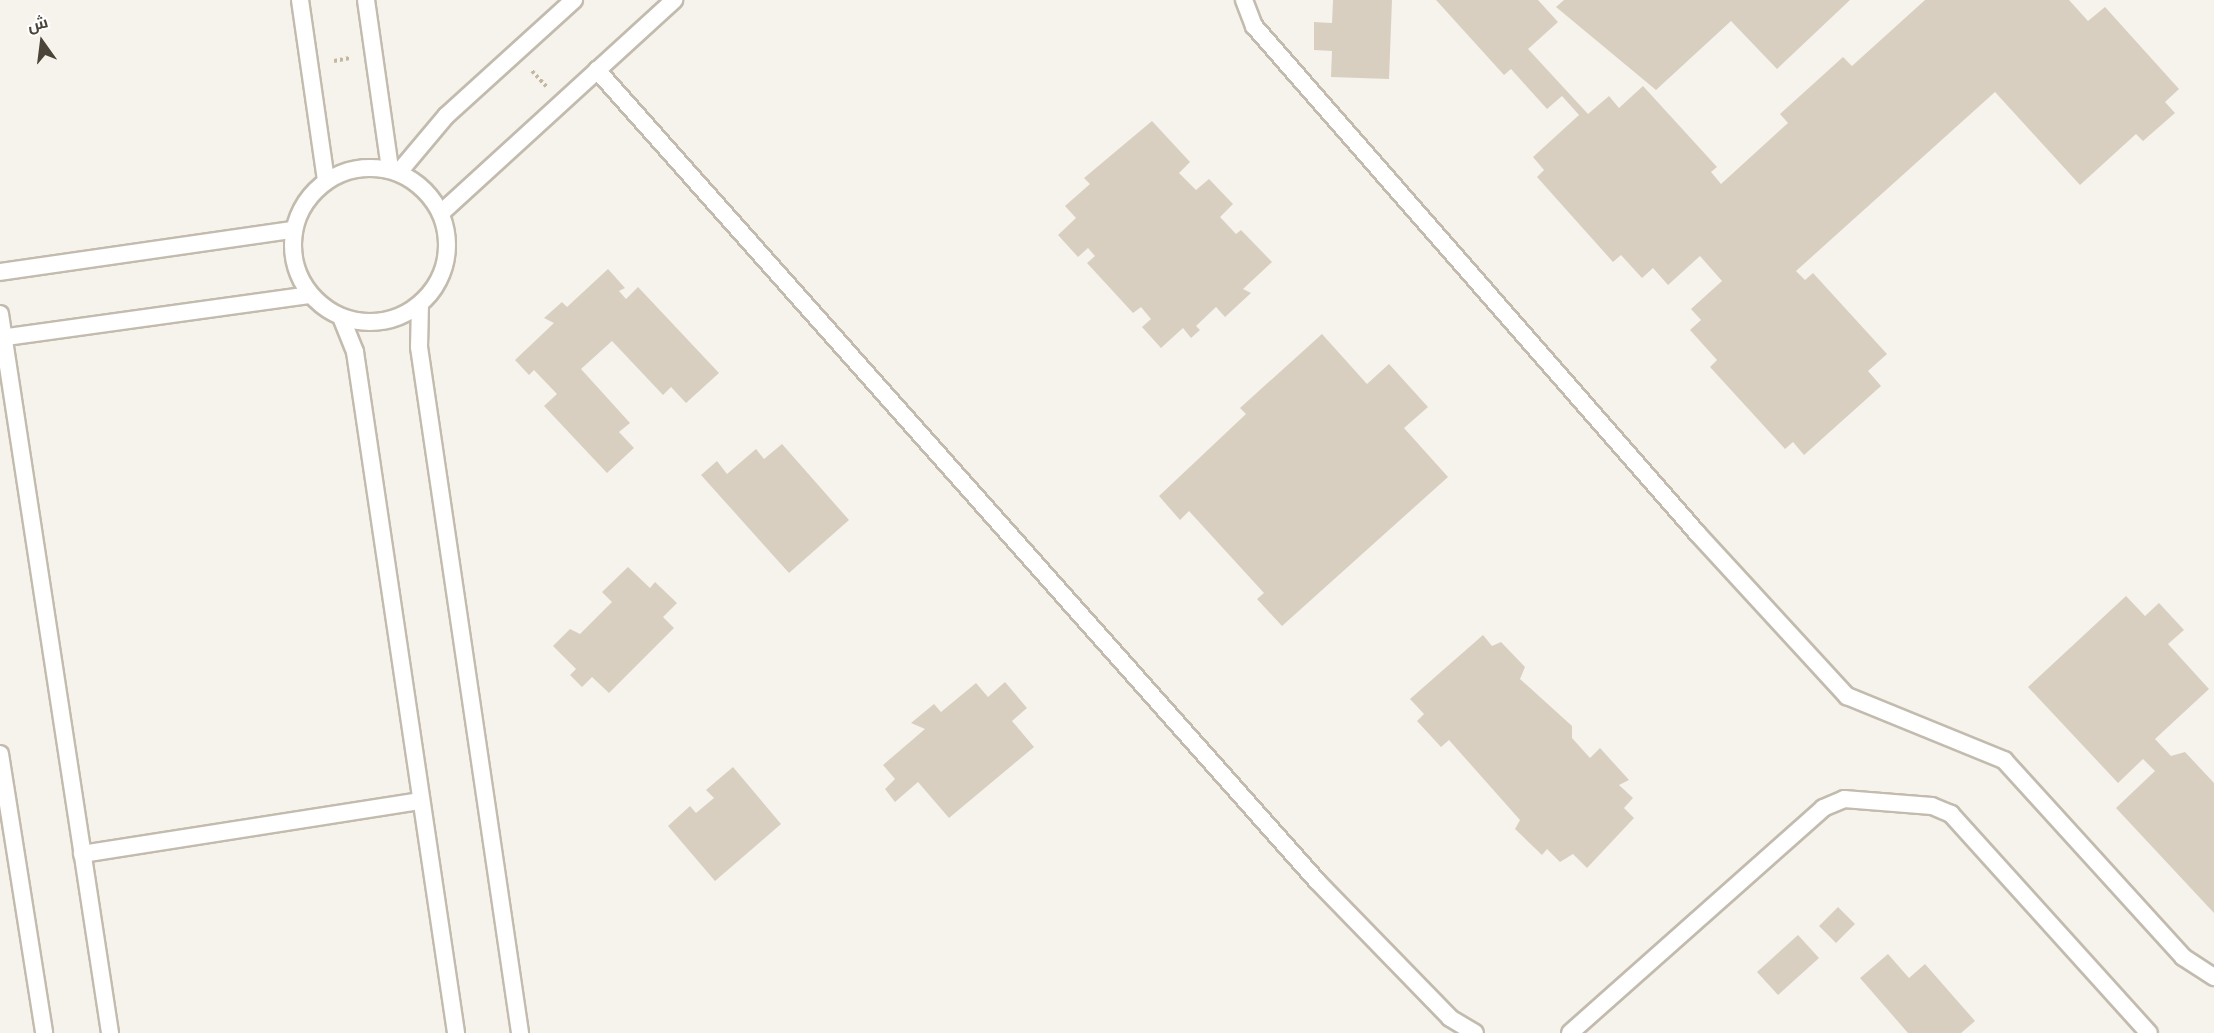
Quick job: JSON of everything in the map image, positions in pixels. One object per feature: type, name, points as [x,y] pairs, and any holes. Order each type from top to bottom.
[{"type":"lane","points":[[300,0],[326,180]]},
{"type":"lane","points":[[366,0],[394,171]]},
{"type":"lane","points":[[394,171],[432,130],[574,0]]},
{"type":"lane","points":[[441,213],[674,0]]},
{"type":"lane","points":[[1244,0],[1254,26],[1269,44],[1697,533],[1847,696],[2004,760],[2183,957],[2214,977]]},
{"type":"lane","points":[[597,70],[1317,881],[1450,1018],[1475,1033]]},
{"type":"lane","points":[[420,304],[382,321],[341,317],[310,295],[292,253],[293,230],[300,211],[326,180],[357,168],[394,171],[419,183],[441,213],[448,243],[445,266],[420,304],[418,347],[520,1033]]},
{"type":"lane","points":[[0,272],[293,230]]},
{"type":"lane","points":[[2,338],[310,295]]},
{"type":"lane","points":[[0,314],[110,1033]]},
{"type":"lane","points":[[341,317],[355,352],[456,1033]]},
{"type":"lane","points":[[0,754],[8,860],[44,1033]]},
{"type":"lane","points":[[1570,1033],[1823,808],[1844,799],[1932,806],[1951,814],[2149,1033]]},
{"type":"lane","points":[[82,854],[421,801]]},
{"type":"path","points":[[310,67],[374,53]]},
{"type":"path","points":[[516,53],[561,103]]},
{"type":"building","points":[[1333,0],[1392,0],[1389,79],[1331,77],[1332,51],[1314,50],[1314,22],[1332,23]]},
{"type":"building","points":[[1436,0],[1538,0],[1558,22],[1528,49],[1588,114],[1609,96],[1619,108],[1643,86],[1717,167],[1711,172],[1721,184],[1788,123],[1780,114],[1843,57],[1852,66],[1925,0],[2069,0],[2088,21],[2105,7],[2179,89],[2165,102],[2175,113],[2143,141],[2136,134],[2080,185],[1995,92],[1796,271],[1805,280],[1813,273],[1887,354],[1868,371],[1881,386],[1804,455],[1793,442],[1785,449],[1710,367],[1717,360],[1690,330],[1701,320],[1691,309],[1722,281],[1700,256],[1668,285],[1653,268],[1642,278],[1621,255],[1613,262],[1537,177],[1544,170],[1533,157],[1579,115],[1562,96],[1547,109],[1511,69],[1504,75]]},
{"type":"building","points":[[1564,0],[1850,0],[1777,69],[1731,21],[1656,90],[1556,7]]},
{"type":"building","points":[[1152,121],[1190,162],[1179,173],[1196,190],[1209,179],[1233,204],[1220,217],[1236,234],[1241,230],[1272,262],[1243,289],[1251,293],[1225,317],[1216,307],[1196,326],[1200,330],[1191,338],[1183,328],[1161,348],[1142,327],[1151,319],[1141,307],[1133,313],[1087,263],[1095,256],[1088,248],[1078,257],[1058,235],[1076,218],[1065,206],[1090,184],[1084,178]]},
{"type":"building","points":[[608,269],[625,288],[619,291],[626,299],[638,287],[719,373],[686,403],[671,387],[663,395],[612,341],[581,369],[630,423],[619,432],[634,448],[607,473],[544,406],[557,394],[534,370],[529,375],[515,360],[554,323],[544,318],[562,302],[567,307]]},
{"type":"building","points":[[1322,334],[1367,384],[1389,364],[1428,407],[1404,428],[1448,477],[1282,626],[1257,599],[1264,593],[1189,511],[1180,520],[1159,496],[1246,414],[1240,408]]},
{"type":"building","points":[[782,444],[849,520],[789,573],[701,475],[717,461],[727,474],[756,449],[764,459]]},
{"type":"building","points":[[628,567],[650,588],[655,582],[677,603],[663,617],[674,628],[609,693],[592,677],[582,687],[570,675],[576,669],[553,646],[570,629],[580,634],[612,602],[602,592]]},
{"type":"building","points":[[2126,596],[2145,616],[2159,603],[2184,630],[2168,644],[2209,689],[2155,739],[2171,756],[2185,752],[2214,783],[2214,913],[2116,808],[2155,771],[2143,759],[2118,783],[2028,687]]},
{"type":"building","points":[[1483,635],[1492,646],[1501,642],[1525,667],[1520,679],[1572,726],[1572,738],[1590,758],[1600,748],[1629,780],[1619,785],[1633,798],[1624,808],[1634,818],[1587,868],[1573,854],[1560,862],[1547,849],[1542,855],[1515,829],[1520,820],[1449,740],[1441,747],[1417,721],[1424,714],[1410,699]]},
{"type":"building","points":[[1005,682],[1027,708],[1012,721],[1034,747],[949,818],[918,782],[895,802],[885,789],[895,779],[883,765],[925,729],[911,723],[934,704],[941,712],[976,683],[988,697]]},
{"type":"building","points":[[733,767],[781,824],[715,881],[668,826],[690,806],[696,813],[714,798],[706,790]]},
{"type":"building","points":[[1838,907],[1855,924],[1836,943],[1819,926]]},
{"type":"building","points":[[1798,935],[1819,958],[1778,995],[1757,972]]},
{"type":"building","points":[[1888,954],[1909,978],[1925,964],[1975,1021],[1961,1033],[1908,1033],[1860,978]]}]
